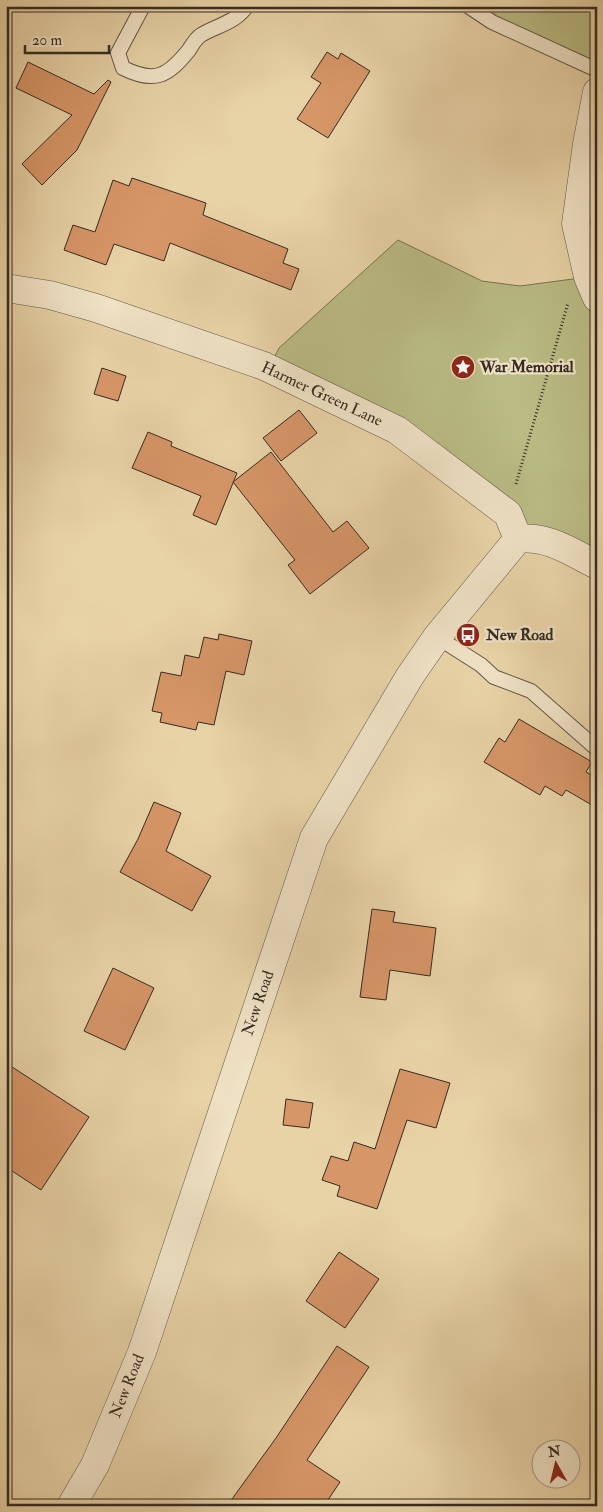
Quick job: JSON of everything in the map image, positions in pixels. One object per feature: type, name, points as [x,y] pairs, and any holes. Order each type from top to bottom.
[{"type":"street","points":[[597,92],[586,144],[576,224],[588,277],[597,298]]},
{"type":"street","name":"Harmer Green Lane","points":[[6,288],[50,295],[96,308],[264,366],[397,430],[508,514]]},
{"type":"street","points":[[508,514],[518,539],[533,537],[548,541],[597,565]]},
{"type":"street","name":"New Road","points":[[71,1506],[95,1465],[142,1352],[314,838],[410,676],[438,637],[518,539]]},
{"type":"lane","points":[[143,6],[118,53],[123,68],[139,76],[161,76],[179,62],[200,36],[223,26],[241,15],[247,6]]},
{"type":"lane","points":[[468,6],[492,22],[597,70]]},
{"type":"lane","points":[[438,637],[481,665],[494,676],[531,691],[597,749]]},
{"type":"path","points":[[508,514],[569,299]]},
{"type":"green space","points":[[474,6],[597,6],[597,70]]},
{"type":"green space","points":[[398,240],[482,281],[520,286],[588,277],[597,298],[597,565],[508,514],[269,368],[279,348]]},
{"type":"building","points":[[327,52],[338,59],[341,53],[370,71],[328,138],[297,119],[321,83],[311,77]]},
{"type":"building","points":[[28,62],[94,94],[108,80],[111,82],[77,150],[42,185],[22,164],[72,115],[16,88]]},
{"type":"building","points":[[132,178],[206,203],[203,215],[288,249],[283,263],[299,269],[291,290],[170,243],[164,261],[114,244],[106,265],[64,250],[73,225],[95,232],[113,180],[129,186]]},
{"type":"building","points":[[102,368],[126,376],[118,401],[94,394]]},
{"type":"building","points":[[299,410],[317,433],[281,461],[263,438]]},
{"type":"building","points":[[148,432],[172,442],[171,446],[237,473],[216,525],[193,515],[201,496],[132,468]]},
{"type":"building","points":[[271,452],[333,532],[347,521],[369,548],[310,594],[288,565],[295,560],[233,482]]},
{"type":"building","points":[[219,634],[252,641],[244,675],[226,671],[214,725],[198,722],[196,730],[160,722],[162,713],[152,711],[161,672],[181,676],[185,655],[199,658],[204,637],[218,640]]},
{"type":"building","points":[[519,719],[592,762],[586,772],[597,778],[597,808],[566,790],[562,796],[545,786],[540,795],[484,762],[499,738],[505,742]]},
{"type":"building","points":[[154,802],[181,813],[166,851],[211,876],[192,911],[120,872],[138,839]]},
{"type":"building","points":[[372,909],[395,912],[393,922],[436,928],[430,976],[390,970],[386,1000],[360,997]]},
{"type":"building","points":[[113,968],[154,988],[125,1050],[84,1031]]},
{"type":"building","points":[[6,1063],[89,1117],[41,1190],[6,1167]]},
{"type":"building","points":[[400,1069],[450,1083],[436,1128],[407,1120],[377,1209],[337,1196],[340,1186],[322,1180],[331,1156],[348,1161],[354,1142],[375,1149]]},
{"type":"building","points":[[286,1099],[313,1103],[309,1128],[283,1125]]},
{"type":"building","points":[[339,1252],[379,1279],[345,1328],[306,1301]]},
{"type":"building","points":[[337,1346],[369,1367],[307,1460],[340,1482],[324,1506],[227,1506],[276,1438]]},
{"type":"place","name":"War Memorial","points":[[463,367]]},
{"type":"place","name":"New Road","points":[[468,635]]}]
